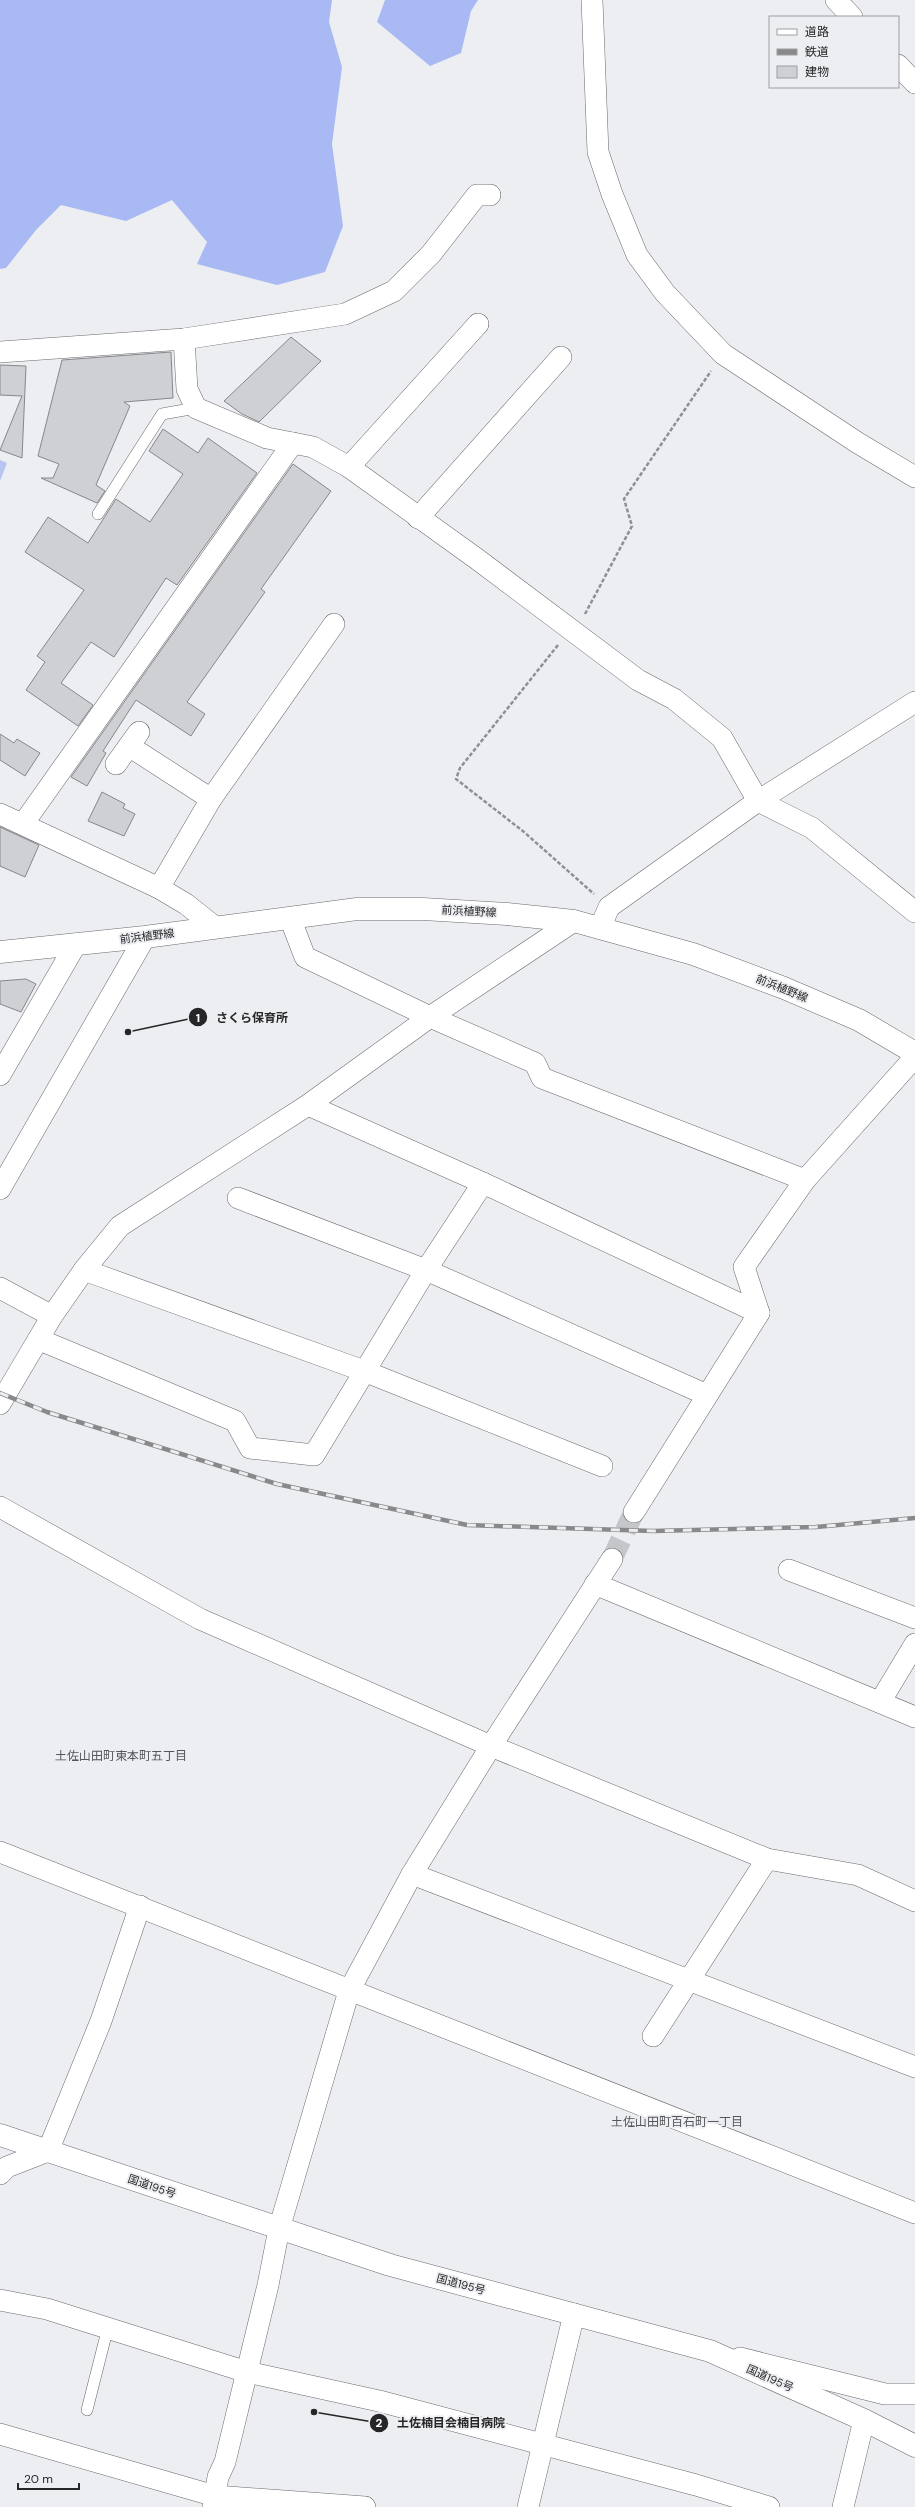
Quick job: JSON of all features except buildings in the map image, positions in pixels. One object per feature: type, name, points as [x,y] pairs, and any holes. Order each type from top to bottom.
[{"type":"main road","name":"前浜植野線","points":[[0,952],[145,936],[357,909],[423,909],[507,914],[574,921],[693,954],[784,988],[859,1020],[915,1052]]},
{"type":"main road","name":"国道195号","points":[[0,2135],[390,2266],[710,2351],[864,2420],[915,2446]]},
{"type":"street","points":[[592,0],[598,152],[612,194],[637,255],[665,293],[723,354],[858,443],[915,477]]},
{"type":"street","points":[[836,0],[851,16]]},
{"type":"street","points":[[899,66],[915,83]]},
{"type":"street","points":[[0,352],[184,339],[345,314],[394,291],[430,254],[478,195],[490,195]]},
{"type":"street","points":[[349,467],[478,324]]},
{"type":"street","points":[[184,339],[187,389],[196,408],[267,438],[313,447],[349,467],[571,629],[638,680],[674,699],[722,738],[758,801],[812,828],[915,912]]},
{"type":"street","points":[[418,518],[561,357]]},
{"type":"street","points":[[23,824],[293,443]]},
{"type":"street","points":[[159,888],[211,799],[334,624]]},
{"type":"street","points":[[600,928],[609,907],[758,801],[915,702]]},
{"type":"street","points":[[116,764],[134,739],[211,799]]},
{"type":"street","points":[[0,814],[159,888],[186,904],[215,927]]},
{"type":"street","points":[[290,918],[305,957],[430,1017],[535,1063],[542,1078],[805,1180]]},
{"type":"street","points":[[0,1404],[40,1340],[52,1316],[84,1270],[120,1226],[308,1105],[430,1017],[574,921]]},
{"type":"street","points":[[0,1189],[145,936]]},
{"type":"street","points":[[0,1075],[76,944]]},
{"type":"street","points":[[759,1313],[744,1267],[805,1180],[915,1056]]},
{"type":"street","points":[[308,1105],[483,1183],[759,1313]]},
{"type":"street","points":[[40,1340],[235,1421],[250,1448],[314,1456],[426,1270],[483,1183]]},
{"type":"street","points":[[238,1198],[426,1270],[707,1395]]},
{"type":"street","points":[[84,1270],[364,1371],[602,1466]]},
{"type":"street","points":[[0,1288],[52,1316]]},
{"type":"street","points":[[634,1512],[759,1313]]},
{"type":"street","points":[[0,1507],[200,1619],[491,1746],[767,1859],[858,1875],[915,1900]]},
{"type":"street","points":[[214,2502],[218,2477],[225,2462],[268,2285],[279,2229],[350,1991],[412,1874],[491,1746],[612,1559]]},
{"type":"street","points":[[789,1570],[915,1618]]},
{"type":"street","points":[[595,1584],[915,1717]]},
{"type":"street","points":[[880,1702],[915,1644]]},
{"type":"street","points":[[0,1852],[915,2213]]},
{"type":"street","points":[[653,2036],[767,1859]]},
{"type":"street","points":[[412,1874],[688,1982],[915,2067]]},
{"type":"street","points":[[0,2174],[7,2167],[48,2152],[101,2021],[140,1906]]},
{"type":"street","points":[[0,2300],[48,2309],[247,2372],[379,2401],[696,2485],[769,2507]]},
{"type":"street","points":[[528,2507],[574,2314]]},
{"type":"street","points":[[710,2351],[885,2394],[915,2394]]},
{"type":"street","points":[[843,2507],[864,2420]]},
{"type":"street","points":[[0,2434],[214,2502],[365,2507]]},
{"type":"lane","points":[[98,514],[162,414],[196,408]]},
{"type":"lane","points":[[87,2410],[108,2327]]},
{"type":"path","points":[[609,907],[524,832],[456,780],[460,768],[571,629],[582,620],[632,526],[624,499],[723,354]]},
{"type":"shaded area","points":[[0,0],[332,0],[329,22],[342,67],[332,144],[343,226],[325,272],[277,285],[197,264],[207,242],[172,200],[126,221],[61,205],[36,230],[6,268],[0,269]]},
{"type":"shaded area","points":[[385,0],[478,0],[471,11],[461,53],[430,66],[377,22]]},
{"type":"shaded area","points":[[0,460],[7,463],[0,481]]},
{"type":"tunnel","points":[[612,1559],[634,1512]]},
{"type":"railway","points":[[0,1393],[47,1412],[277,1484],[467,1525],[653,1531],[816,1527],[915,1518]]},
{"type":"place","name":"さくら保育所","points":[[128,1032]]},
{"type":"place","name":"土佐楠目会楠目病院","points":[[314,2412]]},
{"type":"district","name":"土佐山田町東本町五丁目","points":[[121,1756]]},
{"type":"district","name":"土佐山田町百石町一丁目","points":[[677,2122]]}]
